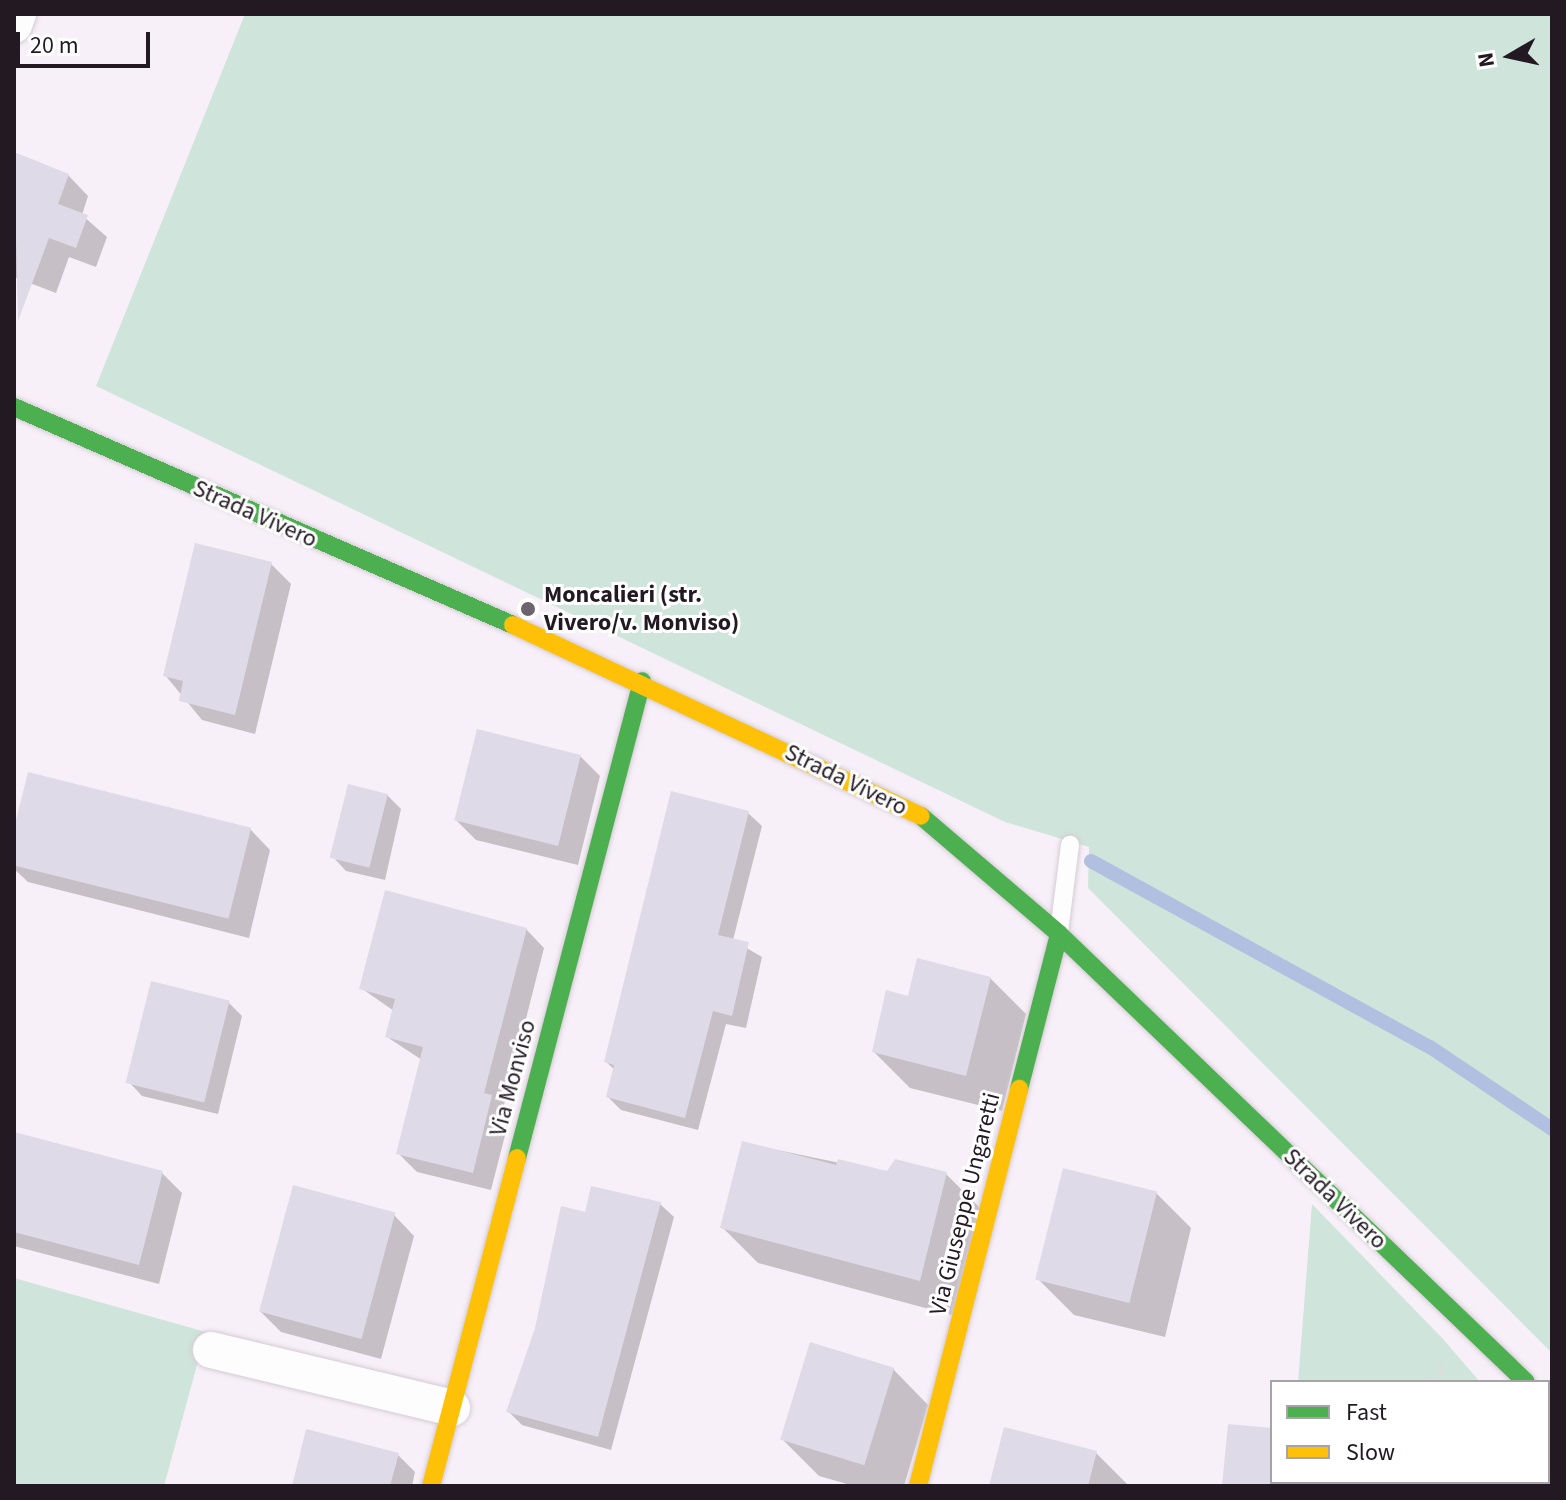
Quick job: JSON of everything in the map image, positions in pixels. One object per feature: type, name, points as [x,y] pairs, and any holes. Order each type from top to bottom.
[{"type":"street","points":[[14,25],[18,14]]},
{"type":"street","name":"Strada Vivero","points":[[14,407],[642,681],[927,819],[1059,934],[1524,1380]]},
{"type":"street","name":"Via Monviso","points":[[431,1486],[642,681]]},
{"type":"street","name":"Via Giuseppe Ungaretti","points":[[918,1486],[1059,934]]},
{"type":"street","points":[[211,1350],[452,1408]]},
{"type":"lane","points":[[1059,934],[1070,845]]},
{"type":"green space","points":[[245,14],[1552,14],[1552,1353],[1088,888],[1089,847],[1005,822],[96,386]]},
{"type":"green space","points":[[1312,1204],[1444,1340],[1478,1380],[1298,1380]]},
{"type":"green space","points":[[14,1278],[206,1332],[164,1486],[14,1486]]},
{"type":"green space","points":[[1550,1472],[1552,1486],[1289,1486],[1550,1484]]},
{"type":"building","points":[[14,152],[69,174],[58,204],[88,215],[76,248],[49,238],[18,321]]},
{"type":"building","points":[[195,543],[272,562],[235,715],[179,701],[183,681],[163,676]]},
{"type":"building","points":[[477,729],[581,755],[558,846],[454,820]]},
{"type":"building","points":[[28,772],[251,828],[228,919],[14,865],[14,828]]},
{"type":"building","points":[[348,784],[388,794],[369,868],[330,858]]},
{"type":"building","points":[[671,791],[749,811],[718,935],[749,942],[732,1016],[713,1011],[685,1118],[606,1097],[614,1065],[604,1062]]},
{"type":"building","points":[[385,890],[527,928],[484,1093],[492,1095],[473,1173],[396,1154],[423,1047],[385,1037],[395,999],[359,989]]},
{"type":"building","points":[[917,958],[991,977],[966,1076],[872,1052],[886,990],[908,996]]},
{"type":"building","points":[[151,981],[230,1001],[204,1102],[126,1083]]},
{"type":"building","points":[[14,1132],[163,1171],[139,1265],[14,1232]]},
{"type":"building","points":[[742,1141],[836,1165],[838,1159],[887,1171],[895,1159],[947,1172],[920,1281],[720,1228]]},
{"type":"building","points":[[1063,1168],[1157,1191],[1129,1303],[1035,1280]]},
{"type":"building","points":[[293,1185],[395,1212],[361,1339],[259,1312]]},
{"type":"building","points":[[591,1186],[661,1202],[598,1437],[506,1412],[535,1328],[561,1206],[585,1212]]},
{"type":"building","points":[[810,1342],[894,1368],[864,1465],[780,1440]]},
{"type":"building","points":[[1228,1424],[1270,1428],[1272,1486],[1222,1486]]},
{"type":"building","points":[[1004,1427],[1097,1451],[1088,1486],[989,1486]]},
{"type":"building","points":[[306,1429],[399,1453],[390,1486],[292,1486]]},
{"type":"waterway","points":[[1091,861],[1430,1047],[1552,1129]]},
{"type":"traffic: fast","points":[[14,407],[513,625]]},
{"type":"traffic: fast","points":[[517,1158],[642,681]]},
{"type":"traffic: fast","points":[[921,816],[1059,934],[1524,1380]]},
{"type":"traffic: fast","points":[[1019,1089],[1059,934]]},
{"type":"traffic: slow","points":[[513,625],[921,816]]},
{"type":"traffic: slow","points":[[918,1486],[1019,1089]]},
{"type":"traffic: slow","points":[[431,1486],[517,1158]]},
{"type":"place","name":"Moncalieri (str. Vivero/v. Monviso)","points":[[528,609]]}]
